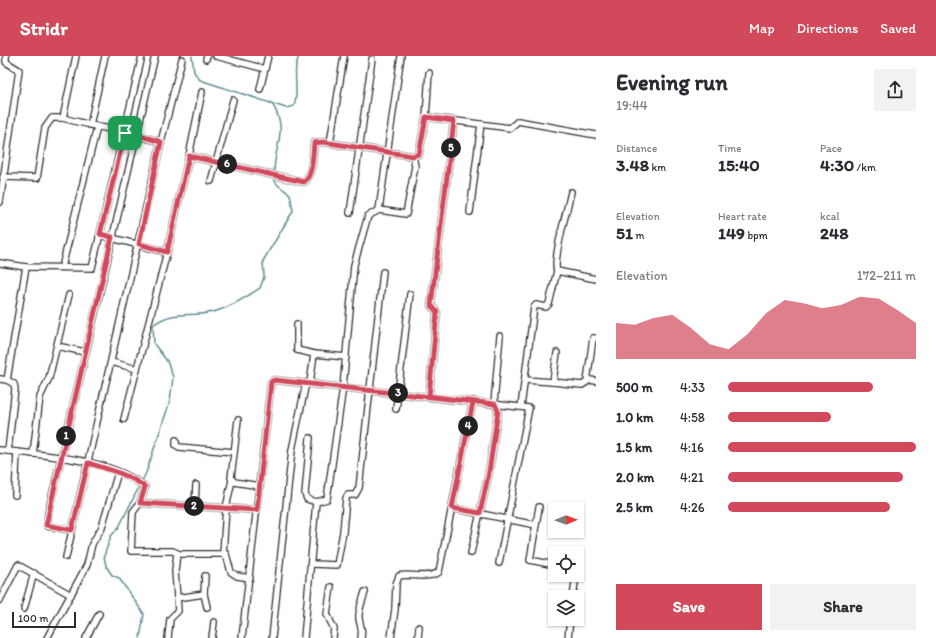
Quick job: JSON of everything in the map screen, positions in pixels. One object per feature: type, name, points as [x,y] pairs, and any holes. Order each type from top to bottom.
[{"type":"street","points":[[0,202],[19,70],[6,62],[6,56]]},
{"type":"street","points":[[63,118],[76,56]]},
{"type":"street","points":[[90,125],[105,56]]},
{"type":"street","points":[[0,263],[26,267],[92,268],[142,56]]},
{"type":"street","points":[[72,530],[46,525],[60,458],[135,134],[155,56]]},
{"type":"street","points":[[216,56],[265,69]]},
{"type":"street","points":[[260,89],[268,56]]},
{"type":"street","points":[[330,143],[344,56]]},
{"type":"street","points":[[379,210],[401,56]]},
{"type":"street","points":[[66,556],[139,244],[161,142],[182,58]]},
{"type":"street","points":[[350,213],[372,59]]},
{"type":"street","points":[[189,156],[304,182],[307,180],[310,173],[314,143],[330,143],[413,156],[419,154],[426,117],[429,72]]},
{"type":"street","points":[[124,419],[167,252],[202,92]]},
{"type":"street","points":[[211,181],[233,100]]},
{"type":"street","points":[[426,117],[510,128],[518,121],[596,135]]},
{"type":"street","points":[[3,177],[37,178],[45,128],[52,118],[63,118],[97,127],[135,134],[161,142]]},
{"type":"street","points":[[429,396],[437,312],[431,305],[454,121]]},
{"type":"street","points":[[470,212],[481,124]]},
{"type":"street","points":[[62,267],[97,127]]},
{"type":"street","points":[[310,438],[305,494],[307,499],[316,502],[327,499],[343,387],[354,265],[368,216],[379,210],[406,214],[415,166],[413,156]]},
{"type":"street","points":[[521,407],[534,308],[536,304],[546,307],[548,304],[557,270],[555,267],[556,256],[571,192]]},
{"type":"street","points":[[100,234],[167,252]]},
{"type":"street","points":[[7,380],[26,267]]},
{"type":"street","points":[[557,270],[596,279]]},
{"type":"street","points":[[312,564],[337,565],[343,532],[346,498],[348,495],[355,495],[359,488],[383,272]]},
{"type":"street","points":[[396,409],[410,294]]},
{"type":"street","points":[[33,454],[40,397],[49,378],[69,295]]},
{"type":"street","points":[[297,324],[297,350],[314,354],[346,357]]},
{"type":"street","points":[[471,553],[489,472],[498,411],[495,404],[500,336]]},
{"type":"street","points":[[525,380],[582,386],[587,381],[592,338],[596,338]]},
{"type":"street","points":[[57,346],[85,352]]},
{"type":"street","points":[[554,382],[557,353]]},
{"type":"street","points":[[272,638],[292,450],[314,354]]},
{"type":"street","points":[[111,362],[137,369]]},
{"type":"street","points":[[0,379],[7,380],[14,384],[15,389],[8,451]]},
{"type":"street","points":[[242,638],[271,382],[274,380],[529,408],[499,563]]},
{"type":"street","points":[[587,381],[596,381]]},
{"type":"street","points":[[391,638],[395,609],[396,584],[399,576],[415,577],[436,574],[439,572],[473,402]]},
{"type":"street","points":[[223,554],[226,508],[232,480],[238,420]]},
{"type":"street","points":[[176,440],[176,445],[179,446],[234,452]]},
{"type":"street","points":[[0,450],[88,463],[118,472],[137,480],[145,487],[140,503],[133,512],[131,551],[173,551],[177,553],[226,554],[229,558],[231,572],[237,576],[250,578]]},
{"type":"street","points":[[15,495],[17,452]]},
{"type":"street","points":[[46,638],[87,565],[92,544],[102,527],[118,472]]},
{"type":"street","points":[[232,480],[234,482],[260,486]]},
{"type":"street","points":[[195,506],[196,485]]},
{"type":"street","points":[[304,638],[312,564],[316,502]]},
{"type":"street","points":[[140,503],[257,510]]},
{"type":"street","points":[[539,507],[530,560],[548,564]]},
{"type":"street","points":[[452,508],[536,525]]},
{"type":"street","points":[[168,638],[170,619],[178,611],[175,571],[177,553]]},
{"type":"street","points":[[0,600],[18,565],[71,595]]},
{"type":"street","points":[[24,609],[34,573]]},
{"type":"street","points":[[205,576],[204,594],[207,607]]},
{"type":"street","points":[[331,587],[327,614],[334,629],[333,638]]},
{"type":"street","points":[[361,638],[362,628],[359,613],[365,592]]},
{"type":"street","points":[[177,598],[204,594]]},
{"type":"street","points":[[86,638],[99,614]]},
{"type":"street","points":[[212,638],[214,622]]},
{"type":"street","points":[[568,638],[569,626]]},
{"type":"street","points":[[418,638],[419,627]]},
{"type":"waterway","points":[[192,56],[194,72],[200,80],[286,108],[294,106],[296,100],[295,75],[299,56]]},
{"type":"waterway","points":[[271,102],[277,112],[280,129],[274,173]]},
{"type":"waterway","points":[[140,638],[144,614],[119,578],[112,575],[106,566],[104,556],[111,536],[119,527],[146,473],[170,401],[173,377],[167,361],[154,344],[153,325],[161,320],[175,315],[204,314],[225,308],[260,288],[264,277],[263,261],[293,211],[290,194],[277,185],[274,177]]},
{"type":"route","points":[[125,133],[100,234],[112,237],[78,387],[60,458],[46,525],[72,530],[88,463],[118,472],[137,480],[145,487],[140,503],[257,510],[271,382],[274,380],[429,396],[495,404],[498,411],[489,472],[480,513],[452,508],[473,402],[429,396],[437,312],[431,305],[454,121],[426,117],[419,154],[413,156],[323,142],[314,143],[310,173],[307,180],[304,182],[189,156],[167,252],[139,244],[161,142],[135,134],[125,133]]}]
